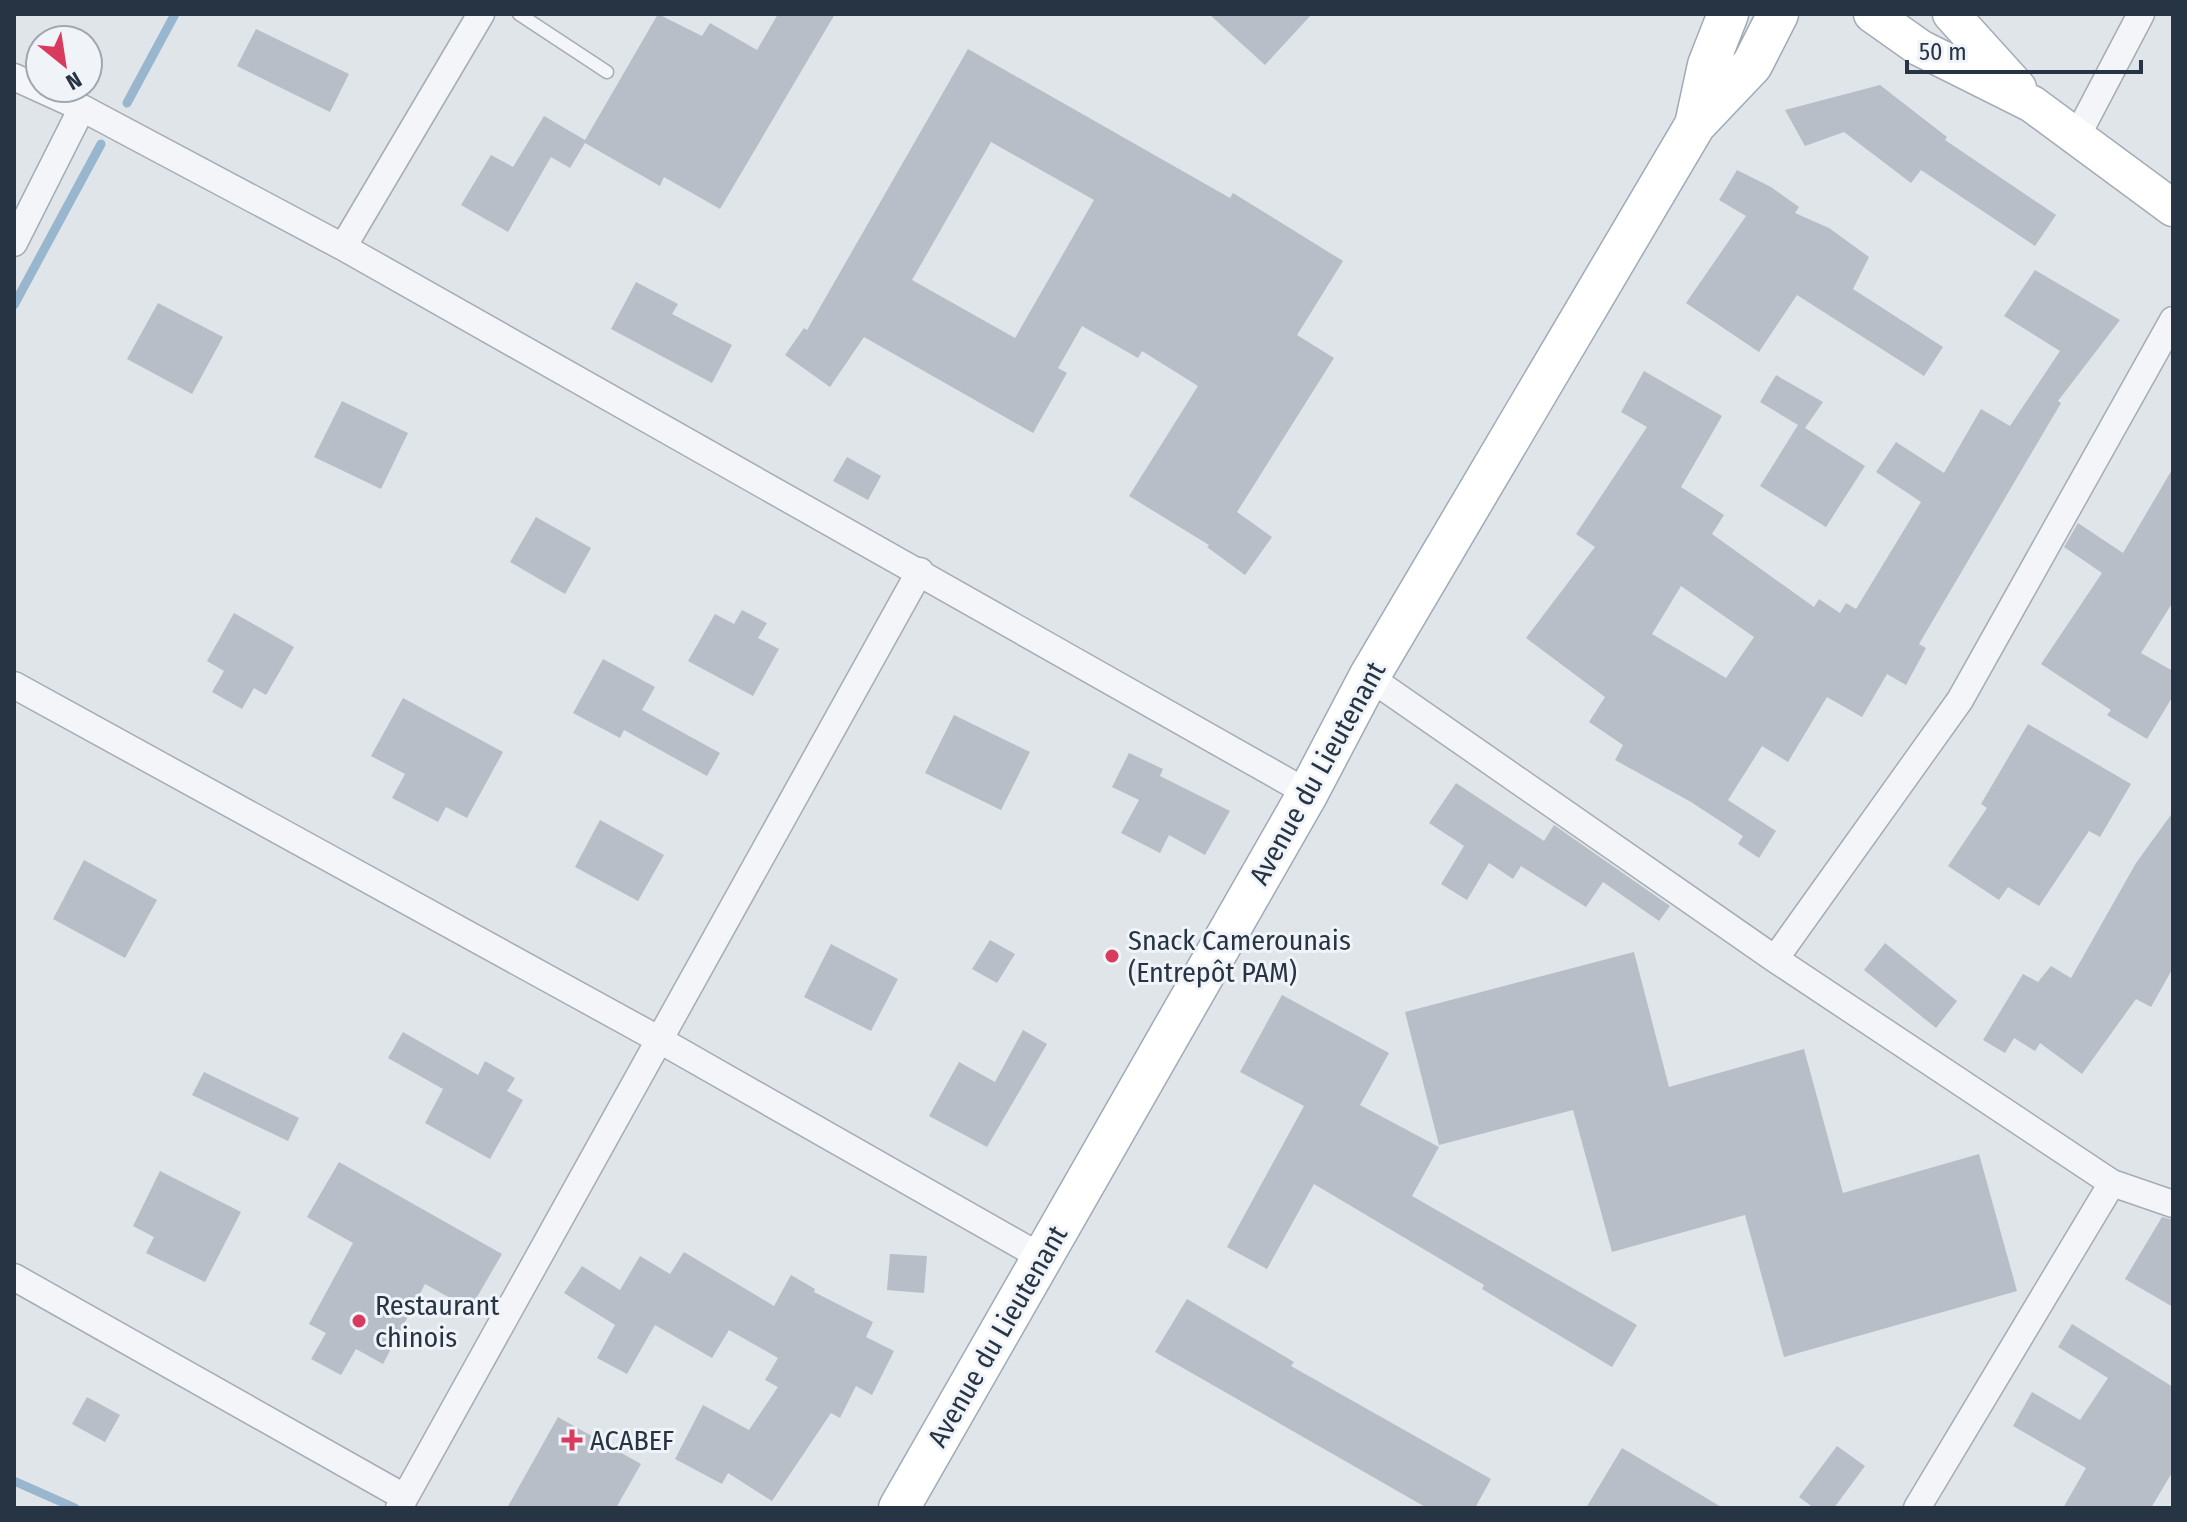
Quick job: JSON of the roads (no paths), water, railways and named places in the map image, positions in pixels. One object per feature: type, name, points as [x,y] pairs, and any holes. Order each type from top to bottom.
[{"type":"main road","name":"Avenue du Lieutenant","points":[[1695,125],[1708,65],[1728,14]]},
{"type":"main road","name":"Avenue du Lieutenant","points":[[899,1508],[1308,793],[1369,677],[1695,125],[1752,65],[1778,14]]},
{"type":"main road","points":[[1872,14],[1920,48],[2032,104],[2173,208]]},
{"type":"main road","points":[[1951,14],[2032,104]]},
{"type":"street","points":[[343,247],[481,14]]},
{"type":"street","points":[[2077,136],[2141,14]]},
{"type":"street","points":[[14,77],[82,108],[343,247],[1308,793]]},
{"type":"street","points":[[14,243],[82,108]]},
{"type":"street","points":[[1775,959],[1960,700],[2173,320]]},
{"type":"street","points":[[14,1277],[402,1502],[920,571]]},
{"type":"street","points":[[1369,677],[1775,959],[2112,1183],[2173,1204]]},
{"type":"street","points":[[14,685],[658,1039],[1041,1257]]},
{"type":"street","points":[[1917,1508],[2112,1183]]},
{"type":"lane","points":[[519,14],[607,72]]},
{"type":"waterway","points":[[127,103],[175,14]]},
{"type":"waterway","points":[[14,305],[101,144]]},
{"type":"waterway","points":[[14,1481],[75,1508]]},
{"type":"place","name":"Snack Camerounais (Entrepôt PAM)","points":[[1112,956]]},
{"type":"place","name":"Restaurant chinois","points":[[359,1321]]},
{"type":"place","name":"ACABEF","points":[[572,1440]]}]
